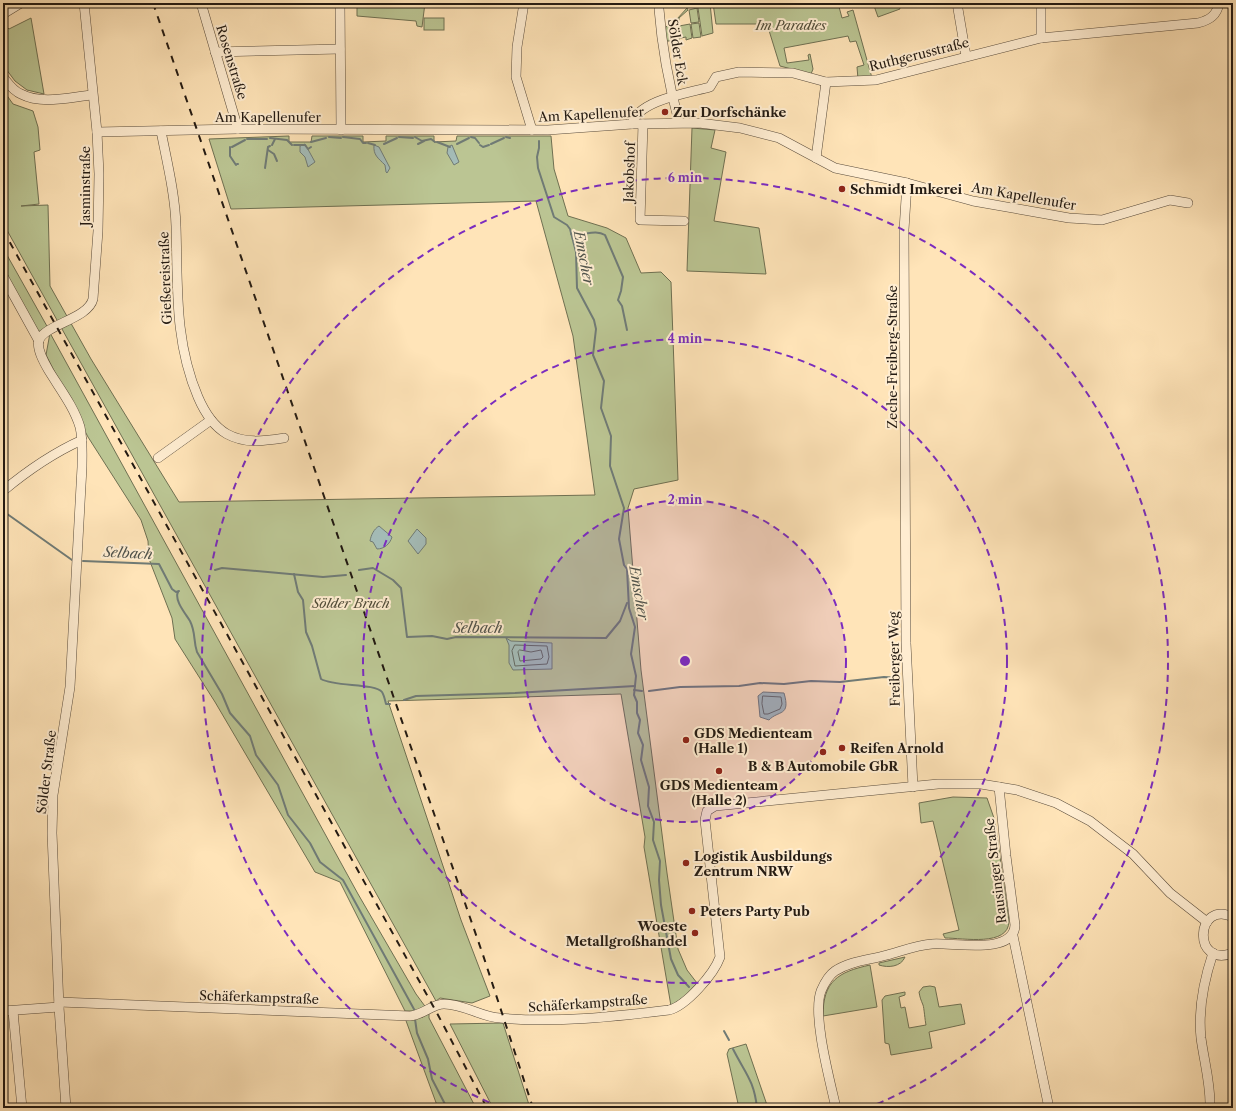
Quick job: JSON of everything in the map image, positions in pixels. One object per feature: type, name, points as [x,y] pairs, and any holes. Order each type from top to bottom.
[{"type":"street","points":[[3,14],[21,3]]},
{"type":"street","name":"Jasminstraße","points":[[39,340],[45,333],[92,304],[98,231],[99,174],[97,132],[92,95],[84,3]]},
{"type":"street","name":"Rosenstraße","points":[[201,3],[238,129]]},
{"type":"street","points":[[340,3],[341,130]]},
{"type":"street","points":[[524,3],[516,56],[516,78],[532,130]]},
{"type":"street","points":[[957,3],[966,56]]},
{"type":"street","points":[[1041,3],[1041,38]]},
{"type":"street","name":"Ruthgerusstraße","points":[[632,124],[634,116],[646,107],[710,87],[716,77],[739,72],[793,72],[826,82],[876,80],[1041,38],[1198,23],[1209,20],[1215,15],[1219,3]]},
{"type":"street","name":"Sölder Eck","points":[[659,9],[662,47],[679,122]]},
{"type":"street","points":[[215,52],[340,49]]},
{"type":"street","points":[[3,77],[20,94],[30,97],[61,98],[92,95]]},
{"type":"street","points":[[816,158],[826,82]]},
{"type":"street","name":"Am Kapellenufer","points":[[97,132],[238,129],[548,130],[679,122],[718,125],[767,134],[779,138],[835,168],[907,183],[973,200],[1091,221],[1112,218],[1170,200],[1188,203]]},
{"type":"street","name":"Jakobshof","points":[[640,220],[643,124]]},
{"type":"street","name":"Gießereistraße","points":[[160,131],[172,186],[176,225],[176,296],[180,331],[191,379],[203,408],[211,420],[226,434],[242,440],[254,441],[284,438]]},
{"type":"street","name":"Zeche-Freiberg-Straße","points":[[905,531],[904,230],[907,183]]},
{"type":"street","name":"Jakobshof","points":[[630,220],[684,222]]},
{"type":"street","points":[[3,276],[39,340],[43,360],[77,419],[82,440],[57,453],[22,475],[3,491]]},
{"type":"street","points":[[158,458],[211,420]]},
{"type":"street","name":"Sölder Straße","points":[[66,1108],[59,1004],[52,833],[53,795],[70,687],[82,467],[82,440]]},
{"type":"street","name":"Freiberger Weg","points":[[905,531],[906,666],[914,786]]},
{"type":"street","points":[[914,786],[962,784],[999,787],[1037,796],[1075,812],[1090,821],[1134,854],[1170,893],[1207,922]]},
{"type":"street","name":"Schäferkampstraße","points":[[59,1004],[410,1016],[421,1014],[442,1004],[465,1007],[497,1018],[539,1020],[669,1010],[680,1006],[689,997],[714,969],[720,957],[705,820],[710,808],[715,806],[914,786]]},
{"type":"street","name":"Rausinger Straße","points":[[836,1108],[819,1021],[819,998],[821,990],[833,972],[858,962],[920,946],[937,943],[994,944],[1009,940],[1013,936],[1015,925],[999,787]]},
{"type":"street","points":[[1233,917],[1225,914],[1219,915],[1207,922],[1202,937],[1204,944],[1214,953],[1226,955],[1233,953]]},
{"type":"street","points":[[1013,936],[1048,1108]]},
{"type":"street","points":[[1210,1108],[1201,1036],[1201,1021],[1203,995],[1214,953]]},
{"type":"street","points":[[3,1011],[59,1004]]},
{"type":"street","points":[[13,1010],[22,1108]]},
{"type":"green space","points":[[357,3],[401,3],[416,5],[416,3],[425,3],[422,27],[417,26],[416,21],[357,16]]},
{"type":"green space","points":[[697,3],[710,3],[713,33],[702,36],[698,8],[696,8],[698,6]]},
{"type":"green space","name":"Im Paradies","points":[[713,3],[838,3],[842,18],[849,16],[847,12],[853,10],[872,78],[858,79],[857,67],[864,65],[856,41],[850,42],[848,36],[784,48],[787,63],[809,60],[808,55],[810,54],[813,69],[811,74],[780,66],[767,24],[716,24]]},
{"type":"green space","points":[[873,3],[898,3],[900,9],[878,17]]},
{"type":"green space","points":[[687,8],[688,10],[679,18],[680,39],[674,40],[672,29],[673,41],[664,41],[666,27],[671,22],[672,26],[678,25],[677,19]]},
{"type":"green space","points":[[697,8],[699,22],[691,23],[689,10]]},
{"type":"green space","points":[[31,18],[44,94],[27,90],[15,81],[3,65],[3,23],[9,29]]},
{"type":"green space","points":[[424,18],[444,18],[444,30],[424,30]]},
{"type":"green space","points":[[699,23],[701,37],[693,38],[691,24]]},
{"type":"green space","points":[[690,24],[692,38],[686,40],[686,37],[681,38],[679,26]]},
{"type":"green space","name":"Sölder Bruch","points":[[3,90],[13,104],[33,111],[38,127],[40,150],[34,152],[39,204],[21,206],[48,205],[50,286],[91,359],[179,502],[595,495],[573,336],[536,201],[231,209],[209,139],[289,136],[289,142],[311,142],[312,136],[363,136],[363,142],[386,141],[386,136],[434,136],[434,142],[456,141],[457,136],[551,136],[554,169],[568,216],[607,228],[626,238],[641,273],[661,272],[671,282],[678,480],[634,489],[628,508],[641,670],[678,949],[687,970],[697,983],[685,996],[671,1006],[644,847],[645,837],[621,694],[388,701],[461,920],[490,996],[472,1003],[440,998],[436,1001],[3,223]]},
{"type":"green space","points":[[692,128],[715,130],[711,148],[726,152],[714,221],[759,228],[766,274],[687,271]]},
{"type":"green space","points":[[3,248],[48,328],[42,332],[36,330],[3,273]]},
{"type":"green space","points":[[50,333],[358,894],[416,994],[427,1009],[420,1011],[405,1011],[340,882],[315,872],[215,702],[175,639],[172,618],[149,559],[148,541],[141,520],[88,437],[46,355]]},
{"type":"green space","points":[[953,797],[987,798],[995,821],[1009,921],[1007,929],[1002,935],[993,938],[945,938],[943,934],[959,930],[933,821],[921,823],[919,803]]},
{"type":"green space","points":[[905,957],[901,963],[894,966],[879,965],[879,963]]},
{"type":"green space","points":[[870,965],[877,1007],[823,1016],[826,994],[829,986],[834,980],[849,971]]},
{"type":"green space","points":[[923,987],[935,987],[939,1007],[961,1004],[965,1024],[929,1032],[932,1048],[891,1055],[889,1044],[885,1043],[882,1000],[885,996],[905,992],[905,995],[899,997],[901,1008],[905,1007],[909,1028],[926,1025],[919,992]]},
{"type":"green space","points":[[429,1012],[429,1018],[476,1108],[438,1108],[405,1018],[423,1017]]},
{"type":"green space","points":[[503,1023],[530,1108],[493,1108],[450,1024]]},
{"type":"green space","points":[[746,1044],[768,1108],[739,1108],[727,1054],[729,1049]]},
{"type":"water","points":[[305,144],[315,162],[308,167],[305,157],[300,152],[300,146]]},
{"type":"water","points":[[374,145],[379,147],[390,168],[387,173],[385,165],[375,154]]},
{"type":"water","points":[[452,145],[459,162],[454,165],[447,153],[448,147]]},
{"type":"water","points":[[379,526],[392,537],[386,546],[377,549],[373,542],[370,541],[373,532]]},
{"type":"water","points":[[417,529],[426,538],[426,544],[418,554],[408,541]]},
{"type":"water","points":[[506,638],[511,641],[552,643],[552,669],[513,670],[509,663],[509,645]]},
{"type":"water","points":[[763,692],[784,693],[786,701],[785,709],[769,720],[760,717],[758,696]]},
{"type":"waterway","points":[[329,137],[341,138]]},
{"type":"waterway","points":[[343,137],[360,139],[363,143],[366,143]]},
{"type":"waterway","points":[[399,137],[413,138]]},
{"type":"waterway","points":[[415,137],[422,141],[431,139],[435,142]]},
{"type":"waterway","points":[[471,137],[475,138],[479,143]]},
{"type":"waterway","points":[[506,137],[510,138]]},
{"type":"waterway","points":[[270,138],[287,140],[292,145]]},
{"type":"waterway","points":[[311,142],[326,138]]},
{"type":"waterway","points":[[384,144],[397,138]]},
{"type":"waterway","points":[[457,144],[469,138]]},
{"type":"waterway","points":[[491,144],[504,138]]},
{"type":"waterway","points":[[247,139],[267,139]]},
{"type":"waterway","points":[[272,145],[275,139]]},
{"type":"waterway","points":[[232,147],[245,140]]},
{"type":"waterway","points":[[418,144],[424,141]]},
{"type":"waterway","name":"Emscher","points":[[539,141],[537,157],[538,168],[554,217],[567,225],[570,229],[576,252],[577,288],[594,320],[596,329],[593,355],[604,381],[601,408],[611,436],[610,466],[624,508],[619,539],[624,565],[627,569],[629,608],[635,627],[631,654],[636,676],[634,695],[637,702],[637,713],[640,720],[638,733],[643,745],[641,760],[649,787],[648,806],[654,822],[653,840],[660,861],[659,880],[661,905],[671,959],[678,975],[689,987]]},
{"type":"waterway","points":[[437,142],[450,147]]},
{"type":"waterway","points":[[368,143],[375,145]]},
{"type":"waterway","points":[[294,145],[305,145],[308,149],[311,147]]},
{"type":"waterway","points":[[480,145],[483,147],[489,145]]},
{"type":"waterway","points":[[265,168],[268,147],[270,146]]},
{"type":"waterway","points":[[230,147],[230,156],[236,165]]},
{"type":"waterway","points":[[268,150],[274,154],[277,161]]},
{"type":"waterway","points":[[571,234],[601,233],[605,235],[623,277],[618,300],[622,306],[627,330]]},
{"type":"waterway","name":"Selbach","points":[[3,511],[72,560]]},
{"type":"waterway","name":"Selbach","points":[[83,561],[159,564],[172,589],[176,592],[179,591]]},
{"type":"waterway","name":"Selbach","points":[[215,570],[222,568],[323,577],[346,575]]},
{"type":"waterway","name":"Selbach","points":[[359,570],[373,568],[393,580],[401,588],[407,637],[432,636],[447,639],[456,637],[606,638],[620,621],[627,603]]},
{"type":"waterway","points":[[294,574],[298,592],[303,600],[306,632],[312,646],[321,679],[335,683],[378,689],[383,693],[386,704],[390,704]]},
{"type":"waterway","points":[[178,592],[177,599],[192,625],[197,652],[222,694],[230,713],[250,736],[256,755],[278,785],[288,815],[310,843],[320,862],[343,880],[415,1011]]},
{"type":"waterway","points":[[649,691],[680,687],[739,686],[760,683],[784,684],[811,681],[840,682],[884,677],[900,678]]},
{"type":"waterway","points":[[404,700],[416,696],[515,693],[635,686]]},
{"type":"waterway","name":"Emscher","points":[[634,690],[642,691]]},
{"type":"waterway","points":[[415,1019],[417,1033],[428,1059],[432,1079],[447,1108]]},
{"type":"waterway","name":"Emscher","points":[[724,1031],[729,1040]]},
{"type":"waterway","name":"Emscher","points":[[733,1049],[754,1090],[757,1108]]},
{"type":"railway","points":[[153,3],[483,955],[533,1108]]},
{"type":"railway","points":[[3,230],[438,1015],[487,1108]]},
{"type":"place","name":"Zur Dorfschänke","points":[[665,112]]},
{"type":"place","name":"Schmidt Imkerei","points":[[842,189]]},
{"type":"place","name":"GDS Medienteam (Halle 1)","points":[[686,740]]},
{"type":"place","name":"Reifen Arnold","points":[[842,748]]},
{"type":"place","name":"B & B Automobile GbR","points":[[823,752]]},
{"type":"place","name":"GDS Medienteam (Halle 2)","points":[[719,771]]},
{"type":"place","name":"Logistik Ausbildungs Zentrum NRW","points":[[686,863]]},
{"type":"place","name":"Peters Party Pub","points":[[692,911]]},
{"type":"place","name":"Woeste Metallgroßhandel","points":[[695,933]]}]
